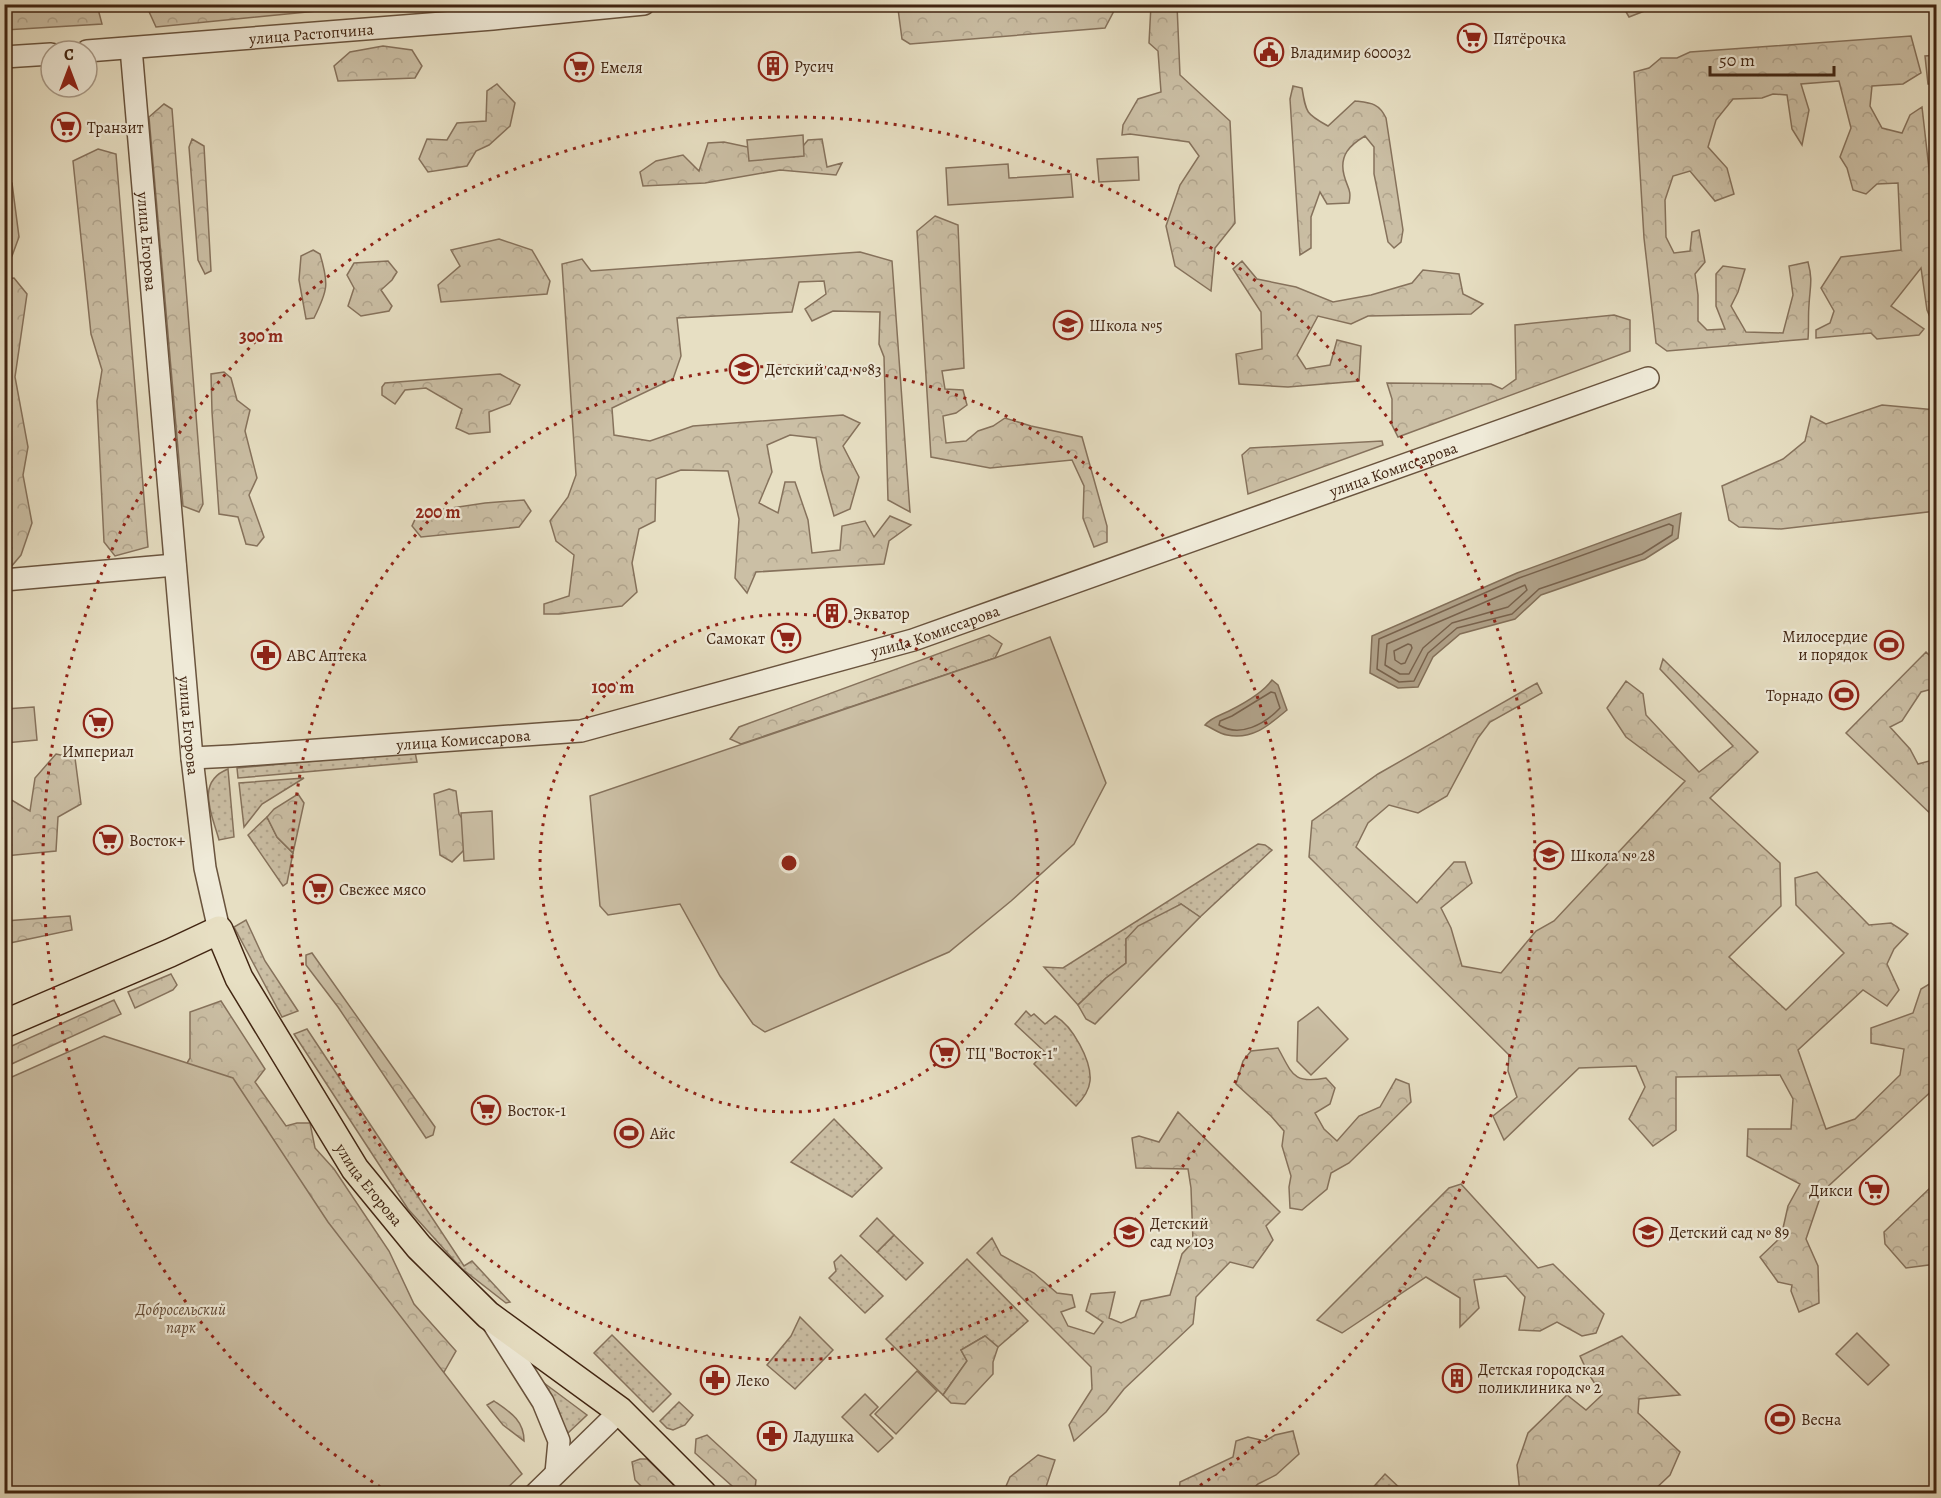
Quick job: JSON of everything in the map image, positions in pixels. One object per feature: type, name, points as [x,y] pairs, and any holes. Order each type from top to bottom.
[{"type":"main road","points":[[4,1024],[219,930]]},
{"type":"main road","name":"улица Егорова","points":[[219,930],[239,978],[355,1169],[419,1247],[488,1315],[620,1411],[703,1494]]},
{"type":"street","name":"улица Растопчина","points":[[99,50],[492,12],[644,4]]},
{"type":"street","name":"улица Егорова","points":[[131,48],[192,758],[205,868],[219,930]]},
{"type":"street","points":[[4,57],[39,55]]},
{"type":"street","name":"улица Комиссарова","points":[[192,758],[581,730],[913,640],[1648,378]]},
{"type":"street","points":[[4,580],[175,565]]},
{"type":"street","name":"улица Егорова","points":[[488,1315],[543,1402],[559,1441],[555,1473]]},
{"type":"street","points":[[535,1494],[620,1411]]},
{"type":"green space","points":[[5,4],[97,5],[102,24],[5,30]]},
{"type":"green space","points":[[901,4],[1136,5],[1114,11],[1105,28],[910,44],[902,39],[898,9]]},
{"type":"green space","points":[[146,5],[378,5],[156,27]]},
{"type":"green space","points":[[1151,5],[1177,5],[1180,75],[1230,121],[1235,223],[1215,248],[1211,291],[1175,266],[1166,226],[1180,185],[1199,156],[1189,142],[1130,134],[1122,135],[1123,125],[1138,99],[1161,92],[1158,51],[1149,43]]},
{"type":"green space","points":[[1622,5],[1660,5],[1629,17]]},
{"type":"green space","points":[[1911,36],[1921,73],[1903,84],[1872,86],[1870,106],[1882,128],[1902,133],[1910,115],[1922,107],[1936,231],[1936,331],[1927,310],[1921,268],[1891,306],[1924,329],[1919,335],[1877,339],[1871,333],[1816,338],[1816,330],[1830,323],[1834,311],[1821,288],[1841,257],[1901,250],[1898,183],[1877,184],[1866,194],[1853,190],[1847,168],[1840,157],[1851,128],[1839,81],[1801,84],[1809,110],[1802,145],[1792,129],[1787,95],[1773,94],[1762,98],[1733,99],[1716,120],[1708,147],[1727,168],[1734,194],[1715,201],[1690,171],[1673,176],[1665,200],[1666,237],[1674,253],[1690,251],[1692,232],[1699,230],[1705,262],[1695,274],[1698,321],[1707,330],[1725,329],[1716,306],[1716,274],[1723,266],[1745,269],[1731,306],[1746,332],[1783,333],[1793,295],[1789,266],[1808,262],[1811,279],[1808,339],[1667,351],[1656,343],[1644,238],[1634,72],[1649,68],[1661,58],[1677,58],[1690,52]]},
{"type":"green space","points":[[383,46],[412,50],[422,66],[415,78],[338,81],[334,66],[350,52]]},
{"type":"green space","points":[[1936,55],[1936,84],[1928,84],[1925,56]]},
{"type":"green space","points":[[497,84],[515,103],[510,126],[489,145],[476,151],[467,166],[428,172],[419,159],[427,139],[447,140],[457,123],[486,121],[487,91]]},
{"type":"green space","points":[[1293,86],[1302,88],[1308,112],[1328,126],[1355,101],[1374,105],[1383,113],[1386,118],[1403,230],[1401,242],[1394,248],[1388,242],[1374,174],[1374,147],[1365,136],[1350,147],[1344,156],[1344,175],[1350,191],[1349,203],[1327,204],[1320,192],[1311,217],[1311,248],[1300,255],[1290,99]]},
{"type":"green space","points":[[164,104],[172,109],[203,504],[199,512],[183,506],[149,117]]},
{"type":"green space","points":[[803,135],[804,156],[749,161],[747,140]]},
{"type":"green space","points":[[192,139],[204,146],[211,271],[205,274],[198,260],[189,147]]},
{"type":"green space","points":[[822,139],[827,167],[842,163],[836,175],[780,170],[705,183],[643,186],[640,172],[656,161],[683,155],[699,171],[708,143],[724,142],[794,157],[808,140]]},
{"type":"green space","points":[[98,149],[116,154],[148,547],[115,556],[104,542],[97,401],[102,370],[91,334],[73,161]]},
{"type":"green space","points":[[1138,157],[1139,180],[1099,182],[1097,159]]},
{"type":"green space","points":[[1008,164],[1009,178],[1071,174],[1073,197],[948,205],[946,168]]},
{"type":"green space","points":[[5,180],[12,183],[19,237],[12,256],[5,256]]},
{"type":"green space","points":[[935,216],[958,225],[964,368],[942,371],[945,389],[963,390],[967,405],[956,413],[943,416],[946,443],[966,441],[978,431],[993,426],[1005,418],[1082,437],[1107,526],[1107,542],[1094,547],[1083,518],[1084,486],[1072,460],[990,468],[931,457],[917,231]]},
{"type":"green space","points":[[499,239],[532,250],[550,281],[547,294],[441,302],[438,285],[460,266],[451,250]]},
{"type":"green space","points":[[313,250],[320,254],[326,287],[314,318],[306,319],[299,280],[301,256]]},
{"type":"green space","points":[[860,252],[892,261],[910,512],[888,500],[884,357],[879,344],[880,312],[833,311],[812,321],[805,309],[826,294],[824,281],[799,282],[792,312],[677,318],[681,356],[673,379],[612,408],[614,435],[650,441],[693,426],[843,415],[860,423],[843,446],[859,477],[850,509],[834,516],[821,469],[816,438],[790,435],[767,445],[772,472],[759,503],[778,513],[785,482],[795,482],[808,520],[812,553],[840,550],[842,526],[865,521],[874,537],[890,516],[911,525],[889,541],[884,564],[756,572],[747,593],[735,578],[739,519],[728,471],[681,470],[656,479],[655,521],[639,529],[632,563],[637,592],[622,606],[544,614],[544,604],[569,596],[574,555],[556,541],[550,521],[568,497],[576,475],[562,264],[582,259],[591,271]]},
{"type":"green space","points":[[388,261],[397,272],[381,290],[392,306],[389,311],[361,316],[348,306],[354,288],[347,275],[354,263]]},
{"type":"green space","points":[[1242,261],[1257,279],[1296,287],[1333,302],[1371,295],[1412,283],[1423,270],[1459,274],[1463,294],[1483,304],[1471,314],[1368,316],[1351,324],[1318,316],[1297,355],[1306,369],[1330,365],[1337,340],[1361,346],[1359,381],[1288,387],[1239,384],[1236,354],[1262,349],[1261,312],[1233,269]]},
{"type":"green space","points":[[14,278],[27,294],[15,377],[28,447],[23,475],[32,523],[21,555],[10,568],[4,565],[5,495],[10,473],[4,439],[4,279]]},
{"type":"green space","points":[[1614,315],[1630,320],[1630,351],[1398,437],[1392,425],[1392,399],[1387,383],[1491,384],[1502,389],[1516,379],[1515,325]]},
{"type":"green space","points":[[224,372],[231,378],[237,400],[250,410],[245,431],[257,478],[249,495],[264,537],[257,546],[246,544],[238,517],[219,514],[211,374]]},
{"type":"green space","points":[[500,374],[520,385],[510,404],[489,412],[490,432],[469,434],[456,428],[462,409],[426,388],[405,390],[395,404],[382,395],[382,387],[385,383]]},
{"type":"green space","points":[[1882,405],[1936,410],[1936,511],[1781,529],[1739,527],[1729,520],[1722,486],[1783,459],[1805,441],[1811,416],[1826,424]]},
{"type":"green space","points":[[1382,441],[1383,445],[1248,494],[1242,455],[1250,448]]},
{"type":"green space","points":[[524,500],[531,511],[519,527],[421,537],[412,526],[418,513]]},
{"type":"green space","points":[[989,635],[1002,644],[995,658],[741,744],[730,739],[739,727]]},
{"type":"green space","points":[[1050,637],[1106,783],[1074,844],[1011,901],[949,952],[765,1032],[753,1024],[720,976],[680,904],[608,915],[600,906],[590,796],[995,658]]},
{"type":"green space","points":[[1926,652],[1936,662],[1936,688],[1921,692],[1902,721],[1890,727],[1910,749],[1918,764],[1936,761],[1936,819],[1846,733]]},
{"type":"green space","points":[[1663,659],[1758,752],[1710,798],[1780,863],[1781,906],[1729,957],[1786,1010],[1844,953],[1796,905],[1795,878],[1817,872],[1869,925],[1891,923],[1908,934],[1894,949],[1887,964],[1899,990],[1887,1006],[1863,990],[1798,1050],[1826,1129],[1855,1119],[1900,1075],[1904,1049],[1871,1043],[1871,1028],[1913,1013],[1921,989],[1936,980],[1936,1087],[1822,1192],[1806,1239],[1818,1266],[1819,1303],[1799,1312],[1791,1291],[1792,1285],[1778,1282],[1760,1257],[1781,1237],[1788,1206],[1800,1184],[1747,1156],[1748,1129],[1791,1129],[1793,1099],[1780,1075],[1676,1077],[1676,1130],[1653,1146],[1629,1119],[1645,1087],[1636,1066],[1579,1068],[1504,1140],[1493,1116],[1517,1097],[1508,1071],[1509,1055],[1309,857],[1312,821],[1378,774],[1537,683],[1542,693],[1490,722],[1478,738],[1447,796],[1418,813],[1389,805],[1368,823],[1356,847],[1417,903],[1454,862],[1465,862],[1472,883],[1441,908],[1451,928],[1462,966],[1501,973],[1536,931],[1554,921],[1685,781],[1626,737],[1607,708],[1626,681],[1643,694],[1646,715],[1699,772],[1733,746],[1660,669]]},
{"type":"green space","points":[[34,707],[37,740],[5,743],[5,709]]},
{"type":"green space","points":[[415,752],[417,762],[238,778],[237,768]]},
{"type":"green space","points":[[56,754],[75,758],[81,804],[58,817],[56,851],[5,856],[5,796],[30,811],[35,778]]},
{"type":"green space","points":[[228,769],[234,837],[219,840],[208,800],[209,790],[218,775]]},
{"type":"green space","points":[[304,778],[262,804],[244,827],[239,783]]},
{"type":"green space","points":[[449,789],[456,791],[459,814],[470,830],[465,849],[452,862],[440,855],[434,794]]},
{"type":"green space","points":[[298,794],[304,803],[293,853],[277,837],[267,817],[274,809]]},
{"type":"green space","points":[[492,811],[494,859],[464,861],[461,813]]},
{"type":"green space","points":[[267,817],[277,837],[293,853],[287,883],[283,886],[248,835]]},
{"type":"green space","points":[[1258,844],[1265,845],[1272,850],[1200,917],[1181,904],[1126,939],[1126,963],[1106,978],[1078,1005],[1044,967],[1063,968]]},
{"type":"green space","points":[[1181,904],[1200,917],[1095,1024],[1086,1019],[1078,1005],[1106,978],[1126,963],[1126,939],[1138,926]]},
{"type":"green space","points":[[70,916],[72,930],[5,944],[5,921]]},
{"type":"green space","points":[[246,920],[265,961],[298,1011],[282,1017],[234,927]]},
{"type":"green space","points":[[312,953],[435,1127],[433,1135],[426,1138],[338,1007],[306,965],[306,955]]},
{"type":"green space","points":[[171,974],[177,985],[173,990],[135,1008],[128,992]]},
{"type":"green space","points":[[114,1000],[121,1014],[5,1067],[5,1049]]},
{"type":"green space","points":[[221,1001],[265,1069],[255,1082],[286,1126],[310,1123],[315,1148],[334,1169],[389,1251],[414,1304],[456,1351],[444,1372],[4,1140],[183,1070],[190,1058],[190,1012]]},
{"type":"green space","points":[[1318,1007],[1348,1039],[1311,1075],[1297,1061],[1298,1022]]},
{"type":"green space","points":[[1026,1011],[1031,1016],[1034,1014],[1045,1024],[1055,1016],[1068,1027],[1080,1044],[1088,1064],[1090,1081],[1087,1092],[1076,1106],[1034,1064],[1045,1052],[1015,1024]]},
{"type":"green space","points":[[307,1029],[464,1266],[472,1261],[510,1302],[506,1303],[461,1268],[408,1209],[294,1034]]},
{"type":"green space","name":"Добросельский парк","points":[[104,1036],[233,1078],[328,1222],[522,1474],[502,1493],[5,1493],[5,1080]]},
{"type":"green space","points":[[1278,1048],[1295,1075],[1307,1080],[1326,1078],[1335,1088],[1330,1104],[1315,1113],[1324,1129],[1337,1141],[1359,1116],[1380,1107],[1396,1079],[1409,1084],[1411,1102],[1349,1163],[1331,1173],[1327,1189],[1302,1210],[1290,1208],[1291,1176],[1282,1146],[1284,1131],[1236,1084],[1243,1061],[1251,1051]]},
{"type":"green space","points":[[1178,1112],[1280,1212],[1266,1226],[1273,1240],[1253,1268],[1230,1262],[1196,1297],[1193,1324],[1124,1389],[1106,1412],[1074,1441],[1069,1425],[1092,1389],[1091,1367],[977,1253],[992,1238],[1001,1255],[1034,1273],[1057,1293],[1072,1295],[1075,1307],[1061,1312],[1068,1326],[1094,1334],[1103,1322],[1086,1311],[1091,1294],[1115,1292],[1109,1318],[1121,1323],[1135,1317],[1141,1301],[1170,1295],[1182,1254],[1193,1242],[1188,1169],[1136,1168],[1132,1138],[1139,1136],[1159,1142]]},
{"type":"green space","points":[[834,1119],[882,1168],[852,1197],[791,1162]]},
{"type":"green space","points":[[1461,1184],[1538,1268],[1553,1264],[1604,1314],[1596,1333],[1582,1336],[1557,1322],[1540,1331],[1519,1330],[1525,1297],[1506,1276],[1474,1280],[1479,1308],[1460,1327],[1460,1298],[1426,1277],[1342,1333],[1317,1320],[1449,1188]]},
{"type":"green space","points":[[1931,1187],[1936,1192],[1936,1264],[1906,1268],[1885,1244],[1884,1232]]},
{"type":"green space","points":[[877,1218],[894,1235],[877,1252],[860,1236]]},
{"type":"green space","points":[[894,1235],[923,1263],[906,1280],[877,1252]]},
{"type":"green space","points":[[841,1255],[883,1296],[865,1313],[829,1278],[836,1271],[834,1262]]},
{"type":"green space","points":[[967,1259],[1028,1321],[998,1347],[985,1336],[961,1350],[967,1361],[943,1395],[886,1339]]},
{"type":"green space","points":[[800,1317],[833,1350],[795,1389],[767,1365],[791,1336]]},
{"type":"green space","points":[[1857,1333],[1889,1365],[1868,1385],[1836,1354]]},
{"type":"green space","points":[[612,1335],[671,1394],[653,1412],[594,1353]]},
{"type":"green space","points":[[985,1336],[998,1347],[993,1362],[993,1374],[965,1404],[951,1403],[943,1395],[967,1361],[961,1350]]},
{"type":"green space","points":[[1622,1336],[1680,1395],[1639,1399],[1638,1413],[1680,1452],[1670,1475],[1651,1493],[1520,1493],[1517,1465],[1528,1433],[1567,1395],[1586,1410],[1602,1395],[1580,1356]]},
{"type":"green space","points":[[917,1371],[937,1391],[896,1434],[875,1414]]},
{"type":"green space","points":[[544,1383],[587,1415],[567,1434],[558,1409],[542,1390]]},
{"type":"green space","points":[[865,1394],[878,1407],[870,1415],[893,1438],[878,1452],[842,1417]]},
{"type":"green space","points":[[494,1401],[519,1422],[524,1441],[503,1425],[487,1405]]},
{"type":"green space","points":[[679,1402],[693,1415],[685,1425],[673,1430],[667,1428],[660,1421]]},
{"type":"green space","points":[[1293,1431],[1299,1454],[1276,1475],[1258,1484],[1248,1493],[1179,1493],[1180,1482],[1233,1457],[1236,1441],[1248,1437],[1265,1441],[1275,1435]]},
{"type":"green space","points":[[707,1435],[756,1480],[755,1489],[748,1493],[740,1493],[695,1453],[696,1439]]},
{"type":"green space","points":[[1038,1455],[1055,1460],[1044,1493],[1003,1493],[1010,1477]]},
{"type":"green space","points":[[647,1459],[682,1493],[648,1493],[635,1480],[632,1462]]},
{"type":"green space","points":[[1385,1474],[1405,1493],[1368,1493]]},
{"type":"water","points":[[1681,513],[1678,538],[1645,559],[1541,595],[1515,619],[1460,634],[1433,657],[1418,687],[1398,688],[1370,673],[1372,636],[1517,573]]},
{"type":"water","points":[[1272,680],[1278,685],[1287,710],[1267,726],[1253,733],[1236,736],[1224,734],[1205,725],[1213,718],[1252,698]]},
{"type":"place","name":"Пятёрочка","points":[[1472,38]]},
{"type":"place","name":"Владимир 600032","points":[[1269,52]]},
{"type":"place","name":"Русич","points":[[773,66]]},
{"type":"place","name":"Емеля","points":[[579,67]]},
{"type":"place","name":"Транзит","points":[[66,127]]},
{"type":"place","name":"Школа №5","points":[[1068,325]]},
{"type":"place","name":"Детский сад №83","points":[[744,369]]},
{"type":"place","name":"Экватор","points":[[832,613]]},
{"type":"place","name":"Самокат","points":[[786,638]]},
{"type":"place","name":"Милосердие и порядок","points":[[1889,645]]},
{"type":"place","name":"ABC Аптека","points":[[266,655]]},
{"type":"place","name":"Торнадо","points":[[1844,695]]},
{"type":"place","name":"Империал","points":[[98,723]]},
{"type":"place","name":"Восток+","points":[[108,840]]},
{"type":"place","name":"Школа № 28","points":[[1549,855]]},
{"type":"place","name":"Свежее мясо","points":[[318,889]]},
{"type":"place","name":"ТЦ \"Восток-1\"","points":[[945,1053]]},
{"type":"place","name":"Восток-1","points":[[486,1110]]},
{"type":"place","name":"Айс","points":[[629,1133]]},
{"type":"place","name":"Дикси","points":[[1874,1190]]},
{"type":"place","name":"Детский сад № 103","points":[[1129,1232]]},
{"type":"place","name":"Детский сад № 89","points":[[1648,1232]]},
{"type":"place","name":"Детская городская поликлиника № 2","points":[[1457,1378]]},
{"type":"place","name":"Леко","points":[[715,1380]]},
{"type":"place","name":"Весна","points":[[1780,1419]]},
{"type":"place","name":"Ладушка","points":[[772,1436]]}]
